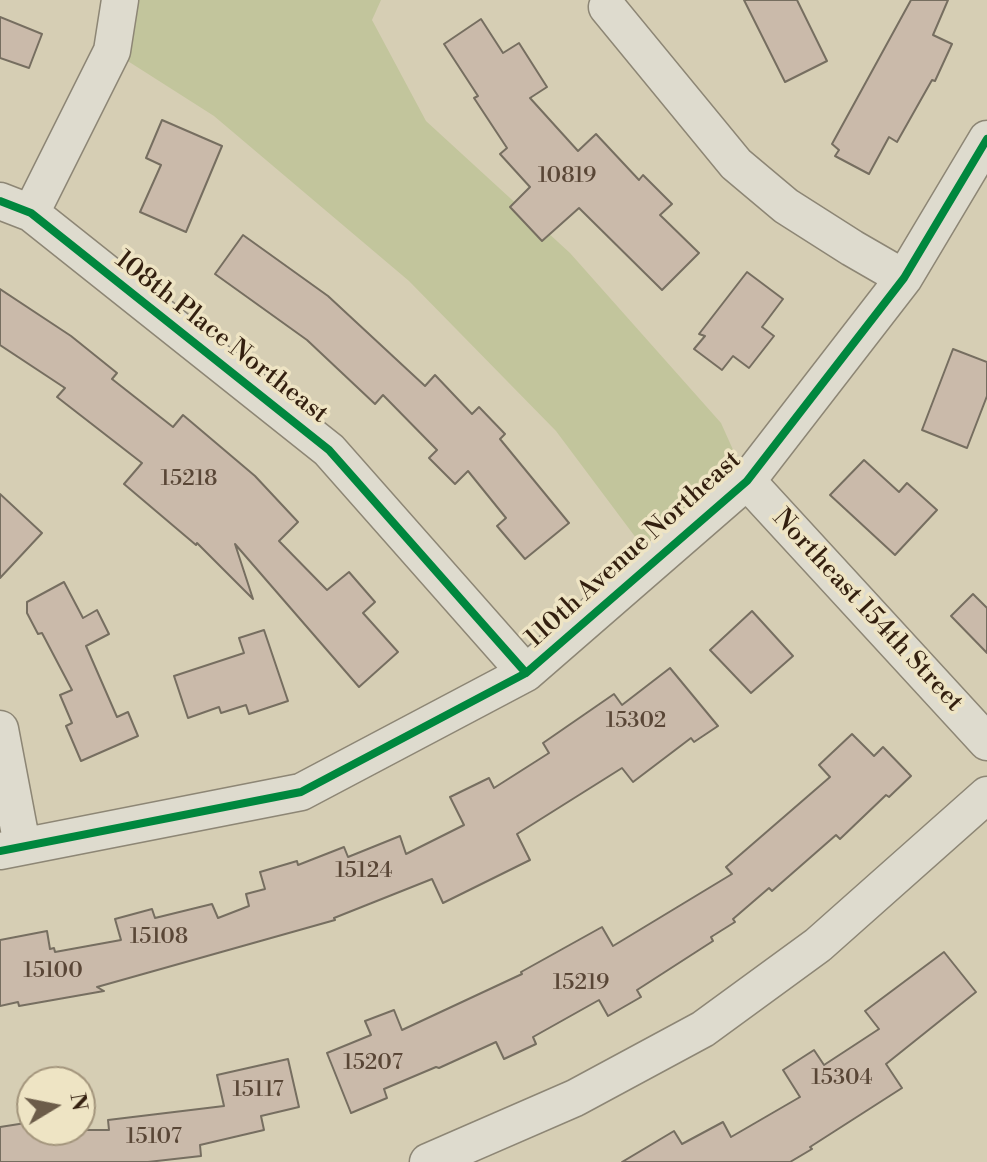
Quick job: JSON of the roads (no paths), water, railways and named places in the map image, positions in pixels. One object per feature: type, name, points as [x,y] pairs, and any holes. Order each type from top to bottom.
[{"type":"street","points":[[16,207],[112,51],[120,0]]},
{"type":"street","points":[[607,7],[736,164],[786,206],[904,278]]},
{"type":"street","name":"110th Avenue Northeast","points":[[11,848],[301,792],[526,673],[747,481],[904,278],[987,139]]},
{"type":"street","name":"108th Place Northeast","points":[[16,207],[329,450],[526,673]]},
{"type":"street","name":"Northeast 154th Street","points":[[747,481],[987,742]]},
{"type":"street","points":[[0,729],[11,848]]},
{"type":"street","points":[[428,1162],[575,1098],[703,1029],[818,945],[987,795]]}]
